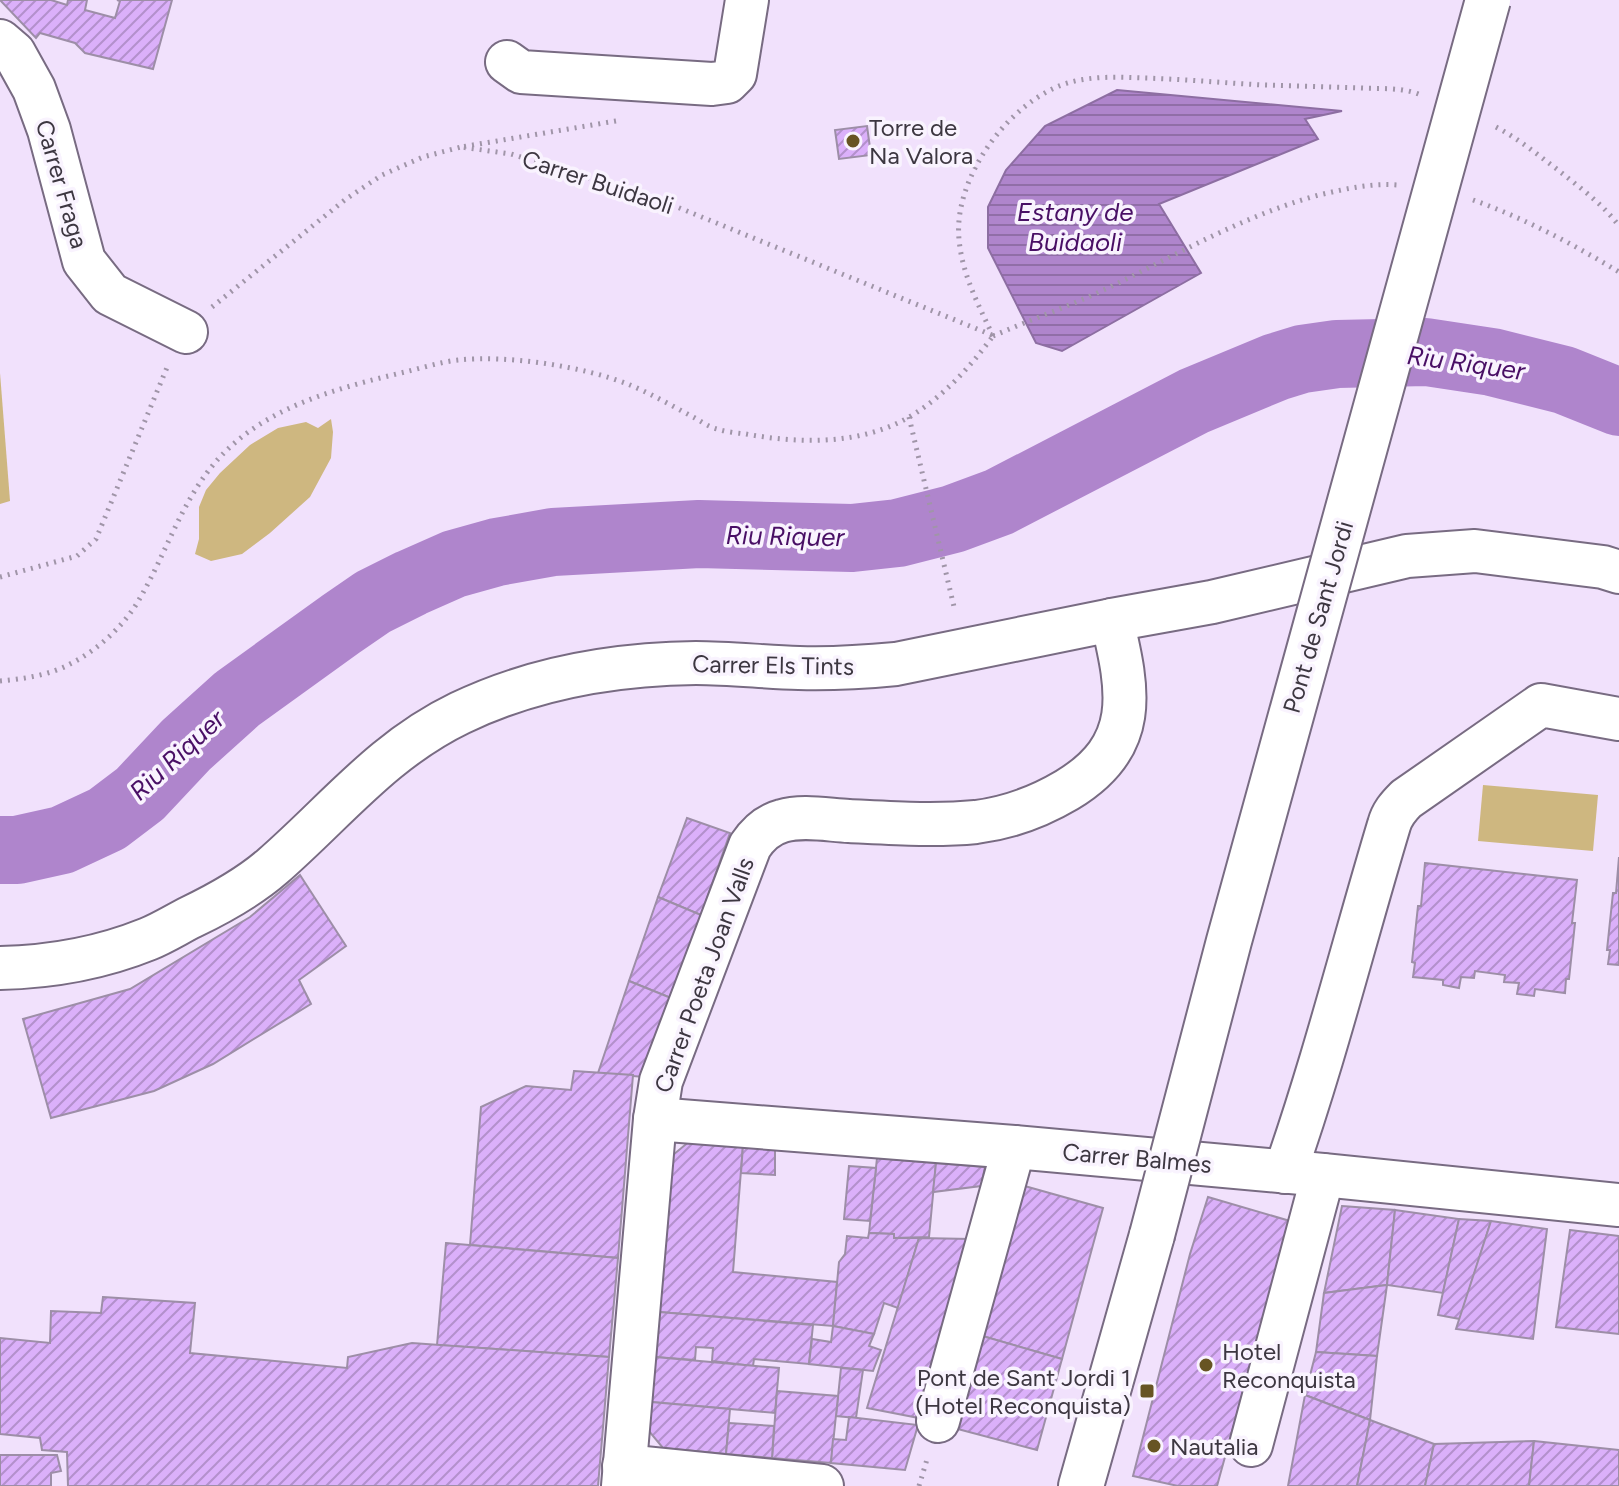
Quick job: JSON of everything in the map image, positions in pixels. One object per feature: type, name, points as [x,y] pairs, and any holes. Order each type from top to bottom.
[{"type":"main road","name":"Pont de Sant Jordi","points":[[1081,1486],[1488,0]]},
{"type":"street","points":[[507,62],[521,72],[712,84],[727,82],[735,74],[747,0]]},
{"type":"street","name":"Carrer Fraga","points":[[0,41],[14,53],[34,89],[49,130],[84,261],[110,294],[186,332]]},
{"type":"street","name":"Carrer Els Tints","points":[[0,968],[44,965],[110,952],[150,939],[212,907],[271,868],[393,754],[459,713],[527,686],[642,665],[698,663],[802,668],[896,664],[1212,602],[1407,556],[1475,551],[1603,567],[1619,572]]},
{"type":"street","name":"Carrer Poeta Joan Valls","points":[[623,1476],[661,1081],[750,846],[758,834],[785,820],[893,823],[979,821],[1020,811],[1062,792],[1095,771],[1117,739],[1125,682],[1112,620]]},
{"type":"street","points":[[1251,1445],[1304,1173],[1316,1082],[1391,816],[1406,799],[1541,705],[1619,719]]},
{"type":"street","name":"Carrer Balmes","points":[[655,1119],[1014,1147],[1619,1205]]},
{"type":"street","points":[[938,1421],[1014,1147]]},
{"type":"street","points":[[623,1476],[822,1486]]},
{"type":"path","points":[[993,336],[966,278],[958,238],[959,210],[964,190],[994,137],[1047,91],[1069,82],[1127,78],[1399,89],[1428,97]]},
{"type":"path","name":"Carrer Buidaoli","points":[[461,147],[621,120]]},
{"type":"path","points":[[1489,123],[1515,136],[1584,190],[1619,226]]},
{"type":"path","points":[[0,577],[77,556],[96,539],[173,352],[186,332],[209,309],[382,175],[423,157],[461,147]]},
{"type":"path","name":"Carrer Buidaoli","points":[[461,147],[511,154],[655,198],[993,336]]},
{"type":"path","points":[[0,681],[19,680],[69,665],[107,639],[139,601],[186,506],[209,470],[247,433],[288,407],[367,381],[457,360],[514,360],[581,370],[631,385],[715,429],[792,441],[858,435],[877,431],[909,417],[932,402],[957,380],[993,336],[1109,288],[1217,233]]},
{"type":"path","points":[[909,417],[965,651]]},
{"type":"shaded area","points":[[0,373],[10,501],[0,504]]},
{"type":"shaded area","points":[[331,419],[331,458],[310,497],[242,554],[211,561],[195,554],[199,539],[199,507],[206,490],[220,473],[250,445],[278,428],[306,422],[318,428]]},
{"type":"shaded area","points":[[1483,785],[1598,795],[1593,851],[1478,841]]},
{"type":"water","name":"Estany de Buidaoli","points":[[1117,90],[1342,111],[1305,119],[1318,139],[1159,204],[1201,273],[1062,351],[1036,343],[988,248],[988,207],[1006,170],[1045,126]]},
{"type":"building","points":[[0,0],[51,0],[67,5],[68,0],[87,0],[85,10],[115,18],[120,1],[117,0],[172,0],[153,69],[85,53],[75,43],[40,33],[36,38]]},
{"type":"building","name":"Torre de Na Valora","points":[[867,126],[871,155],[839,159],[835,130]]},
{"type":"building","points":[[687,818],[730,833],[701,915],[658,897]]},
{"type":"building","points":[[1619,857],[1619,965],[1608,964],[1610,950],[1607,950]]},
{"type":"building","points":[[1425,863],[1577,880],[1572,923],[1575,923],[1565,993],[1535,989],[1534,996],[1517,994],[1519,983],[1504,982],[1505,975],[1475,971],[1474,978],[1461,977],[1459,988],[1443,985],[1443,980],[1413,977],[1415,963],[1412,962]]},
{"type":"building","points":[[300,875],[346,946],[299,980],[311,1004],[213,1064],[154,1091],[51,1118],[23,1019],[130,989],[250,917]]},
{"type":"building","points":[[658,897],[701,915],[671,998],[629,981]]},
{"type":"building","points":[[629,981],[671,998],[644,1077],[598,1073]]},
{"type":"building","points":[[574,1071],[633,1075],[618,1258],[470,1245],[481,1107],[526,1086],[571,1090]]},
{"type":"building","points":[[691,1140],[743,1145],[733,1272],[837,1282],[833,1326],[659,1312],[673,1155]]},
{"type":"building","points":[[743,1145],[775,1148],[775,1175],[741,1173]]},
{"type":"building","points":[[877,1158],[936,1163],[929,1237],[894,1238],[894,1234],[869,1233]]},
{"type":"building","points":[[936,1163],[985,1167],[981,1186],[933,1192]]},
{"type":"building","points":[[849,1166],[876,1168],[870,1221],[844,1219]]},
{"type":"building","points":[[1021,1185],[1103,1208],[1062,1359],[979,1335]]},
{"type":"building","name":"Hotel Reconquista","points":[[1208,1197],[1290,1221],[1217,1486],[1178,1486],[1133,1476],[1190,1254]]},
{"type":"building","points":[[1342,1206],[1395,1210],[1387,1285],[1324,1293]]},
{"type":"building","points":[[1395,1210],[1459,1219],[1443,1293],[1387,1285]]},
{"type":"building","points":[[1459,1219],[1491,1221],[1460,1319],[1438,1315]]},
{"type":"building","points":[[1491,1221],[1547,1229],[1533,1339],[1456,1329]]},
{"type":"building","points":[[1570,1230],[1619,1236],[1619,1334],[1556,1327]]},
{"type":"building","points":[[869,1233],[894,1234],[894,1238],[919,1238],[898,1308],[884,1303],[874,1334],[833,1326],[839,1262],[845,1254],[847,1236],[868,1238]]},
{"type":"building","points":[[919,1238],[970,1239],[919,1418],[867,1408]]},
{"type":"building","points":[[446,1243],[618,1258],[609,1357],[437,1345]]},
{"type":"building","points":[[1387,1285],[1377,1356],[1316,1352],[1324,1293]]},
{"type":"building","points":[[103,1297],[195,1303],[190,1353],[347,1368],[348,1357],[412,1343],[609,1357],[598,1486],[68,1486],[67,1452],[42,1450],[40,1438],[0,1434],[0,1338],[50,1343],[51,1311],[101,1313]]},
{"type":"building","points":[[659,1312],[813,1325],[809,1364],[754,1359],[753,1366],[712,1361],[713,1348],[696,1347],[695,1360],[655,1357]]},
{"type":"building","points":[[833,1326],[874,1334],[869,1346],[881,1350],[873,1371],[809,1364],[812,1339],[831,1342]]},
{"type":"building","points":[[979,1335],[1062,1359],[1037,1450],[954,1428]]},
{"type":"building","points":[[1316,1352],[1377,1356],[1370,1420],[1305,1395]]},
{"type":"building","points":[[655,1357],[779,1368],[775,1413],[651,1402]]},
{"type":"building","points":[[841,1368],[863,1370],[856,1418],[836,1416]]},
{"type":"building","points":[[777,1391],[838,1396],[831,1463],[772,1458]]},
{"type":"building","points":[[1305,1395],[1370,1420],[1357,1486],[1288,1486]]},
{"type":"building","points":[[651,1402],[730,1409],[726,1454],[663,1448],[648,1430]]},
{"type":"building","points":[[849,1417],[918,1425],[905,1470],[831,1463],[833,1439],[846,1440]]},
{"type":"building","points":[[1370,1420],[1434,1444],[1425,1486],[1357,1486]]},
{"type":"building","points":[[729,1423],[774,1426],[772,1458],[726,1454]]},
{"type":"building","points":[[1534,1441],[1529,1486],[1425,1486],[1434,1444]]},
{"type":"building","points":[[1534,1441],[1619,1450],[1619,1486],[1529,1486]]},
{"type":"building","points":[[0,1455],[57,1455],[61,1471],[51,1473],[51,1486],[0,1486]]},
{"type":"waterway","name":"Riu Riquer","points":[[0,850],[17,850],[62,840],[107,819],[140,794],[186,745],[237,699],[373,602],[454,564],[497,552],[553,542],[699,534],[852,538],[898,533],[953,519],[999,502],[1194,401],[1276,367],[1302,359],[1337,354],[1426,352],[1492,362],[1564,380],[1619,402]]},
{"type":"place","name":"Torre de Na Valora","points":[[853,141]]},
{"type":"place","name":"Hotel Reconquista","points":[[1206,1365]]},
{"type":"place","name":"Pont de Sant Jordi 1 (Hotel Reconquista)","points":[[1147,1391]]},
{"type":"place","name":"Nautalia","points":[[1154,1446]]}]
